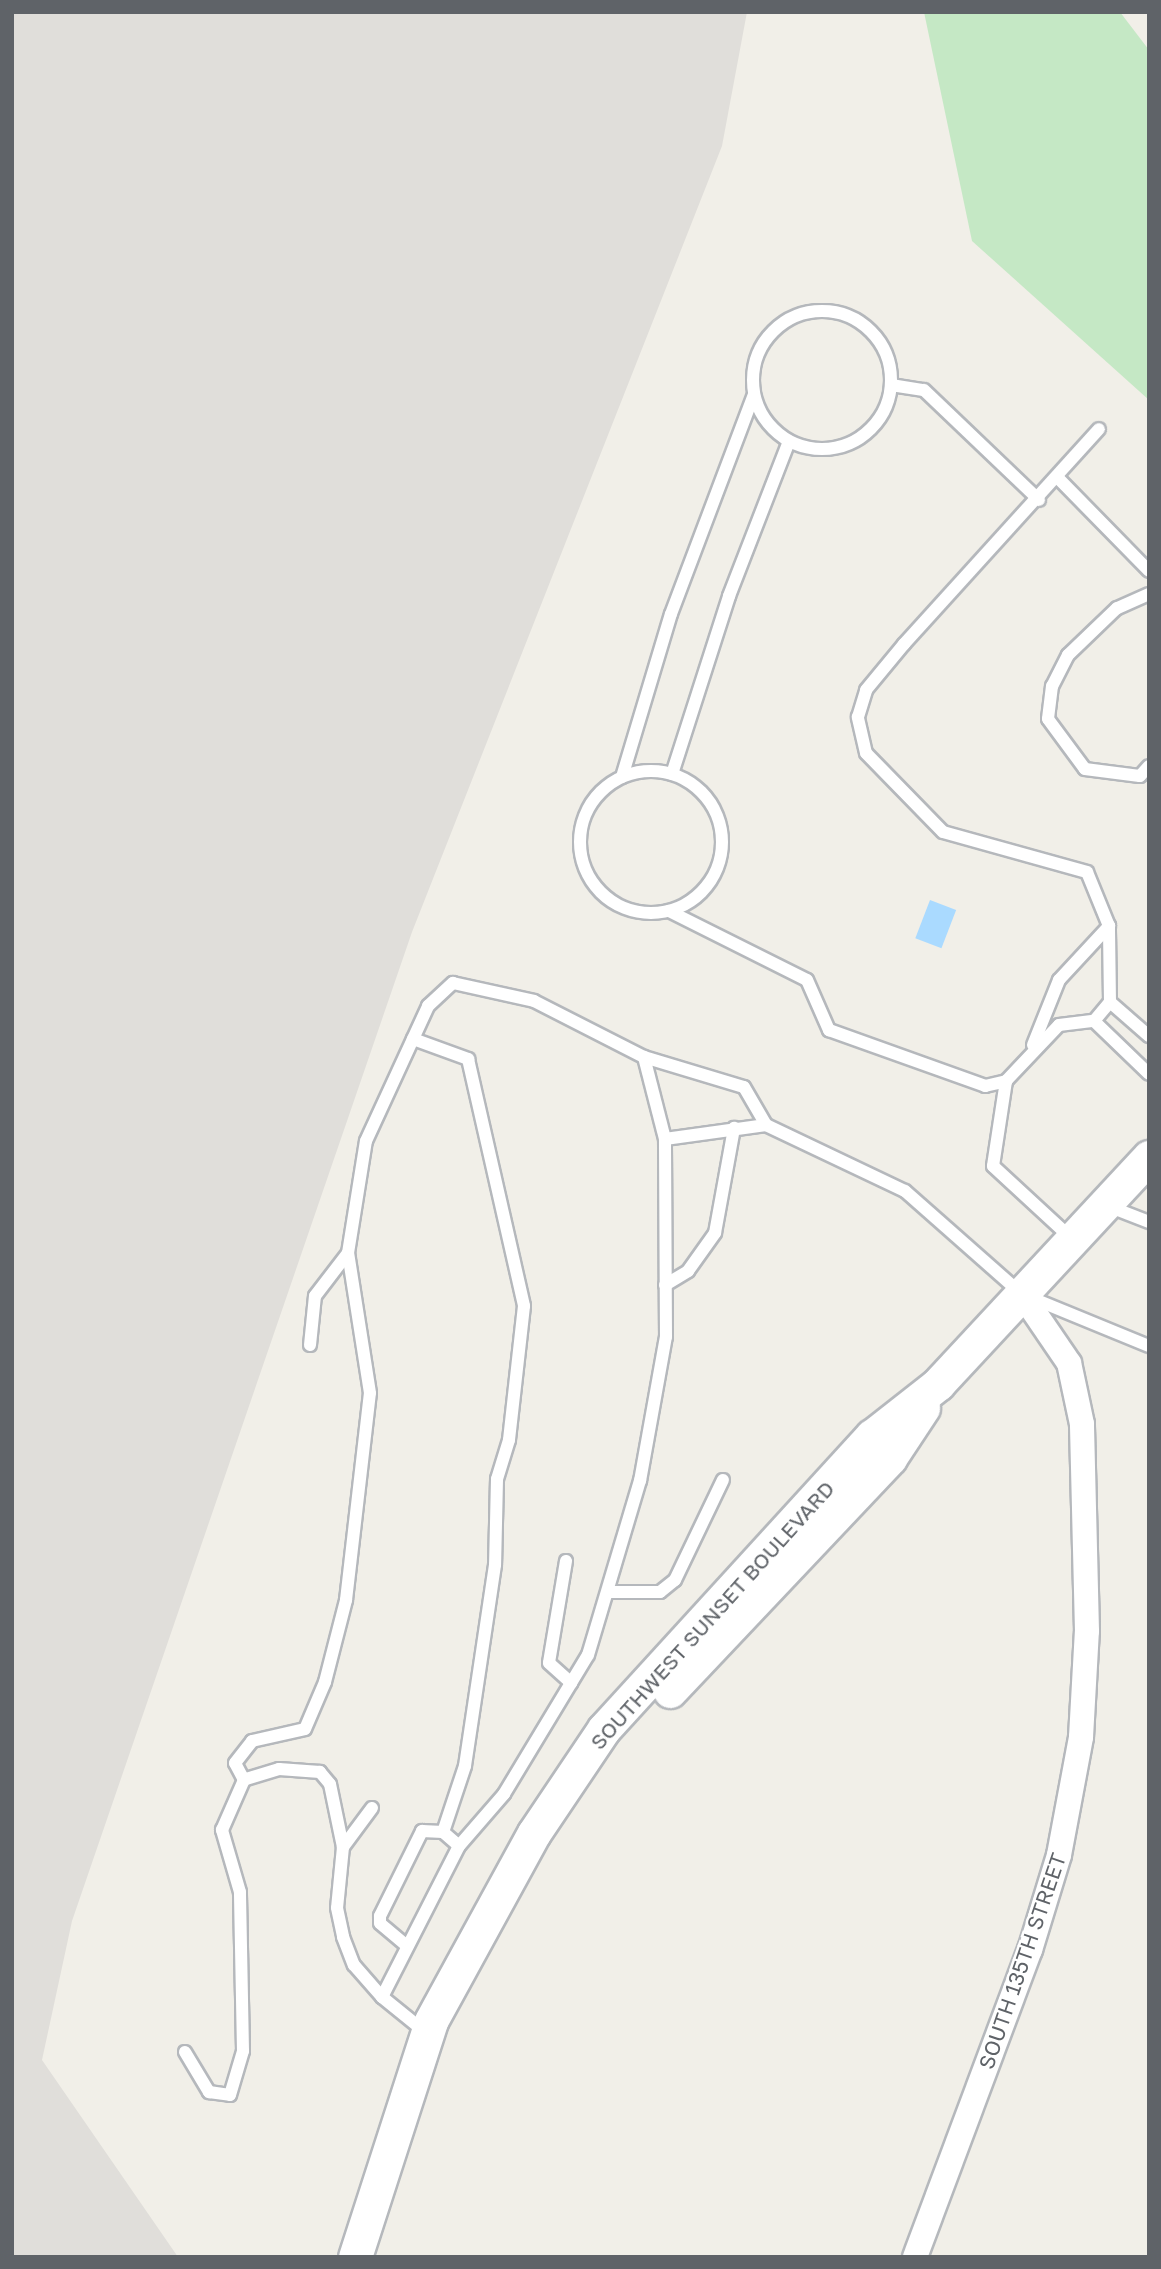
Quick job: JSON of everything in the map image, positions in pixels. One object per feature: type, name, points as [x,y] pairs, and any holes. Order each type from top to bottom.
[{"type":"main road","name":"SOUTHWEST SUNSET BOULEVARD","points":[[355,2257],[427,2033],[492,1905],[604,1729],[872,1436],[938,1384],[1149,1157]]},
{"type":"main road","name":"SOUTHWEST SUNSET BOULEVARD","points":[[373,2257],[445,2036],[499,1928],[552,1842],[618,1746],[890,1458],[938,1384]]},
{"type":"street","name":"SOUTH 135TH STREET","points":[[915,2257],[1030,1950],[1059,1855],[1081,1737],[1087,1631],[1082,1424],[1069,1363],[1022,1294]]},
{"type":"lane","points":[[622,777],[671,614],[754,394],[753,372],[766,341],[791,318],[812,311],[835,312],[874,334],[891,385],[873,426],[855,440],[834,448],[789,441],[773,429],[754,394]]},
{"type":"lane","points":[[891,385],[924,390],[1039,500]]},
{"type":"lane","points":[[1072,1239],[993,1166],[1006,1081],[1032,1047],[1059,1025],[1094,1021],[1110,1002],[1109,926],[1087,872],[943,832],[866,753],[858,717],[866,690],[904,644],[1039,500],[1099,429]]},
{"type":"lane","points":[[672,774],[729,596],[789,441]]},
{"type":"lane","points":[[1058,478],[1149,571]]},
{"type":"lane","points":[[1149,594],[1117,608],[1068,655],[1052,686],[1048,719],[1085,769],[1140,776],[1149,766]]},
{"type":"lane","points":[[669,911],[707,886],[722,843],[709,800],[672,774],[622,777],[604,789],[582,827],[586,871],[615,904],[636,912],[669,911],[807,980],[830,1030],[985,1086],[1006,1081]]},
{"type":"lane","points":[[1032,1047],[1059,980],[1109,926]]},
{"type":"lane","points":[[244,1780],[235,1763],[241,1749],[305,1729],[314,1716],[353,1564],[370,1393],[348,1253],[366,1142],[436,994],[453,983],[534,1001],[644,1057],[744,1087],[766,1125]]},
{"type":"lane","points":[[1110,1002],[1149,1036]]},
{"type":"lane","points":[[1094,1021],[1149,1074]]},
{"type":"lane","points":[[413,1038],[468,1059],[524,1306],[509,1440],[497,1479],[495,1565],[466,1766],[443,1832]]},
{"type":"lane","points":[[382,1997],[459,1846],[504,1794],[597,1637],[654,1420],[666,1285],[665,1139],[644,1057]]},
{"type":"lane","points":[[665,1139],[766,1125],[905,1191],[1022,1294],[1149,1346]]},
{"type":"lane","points":[[666,1285],[688,1271],[715,1233],[734,1128]]},
{"type":"lane","points":[[1105,1204],[1149,1222]]},
{"type":"lane","points":[[310,1345],[315,1296],[348,1253]]},
{"type":"lane","points":[[609,1592],[660,1592],[675,1580],[723,1480]]},
{"type":"lane","points":[[566,1561],[549,1663],[570,1683]]},
{"type":"lane","points":[[184,2052],[209,2092],[230,2095],[243,2051],[240,1892],[222,1830],[244,1780],[279,1769],[320,1772],[330,1784],[343,1847],[337,1883],[343,1937],[354,1965],[382,1997],[427,2033]]},
{"type":"lane","points":[[343,1847],[372,1808]]},
{"type":"lane","points":[[407,1946],[380,1923],[380,1916],[422,1831],[443,1832],[459,1846]]},
{"type":"shaded area","points":[[12,12],[747,12],[722,146],[412,932],[72,1921],[42,2060],[178,2257],[12,2257]]},
{"type":"green space","points":[[924,12],[1120,12],[1149,50],[1149,400],[972,241]]},
{"type":"water","points":[[930,900],[956,910],[941,948],[915,938]]}]
